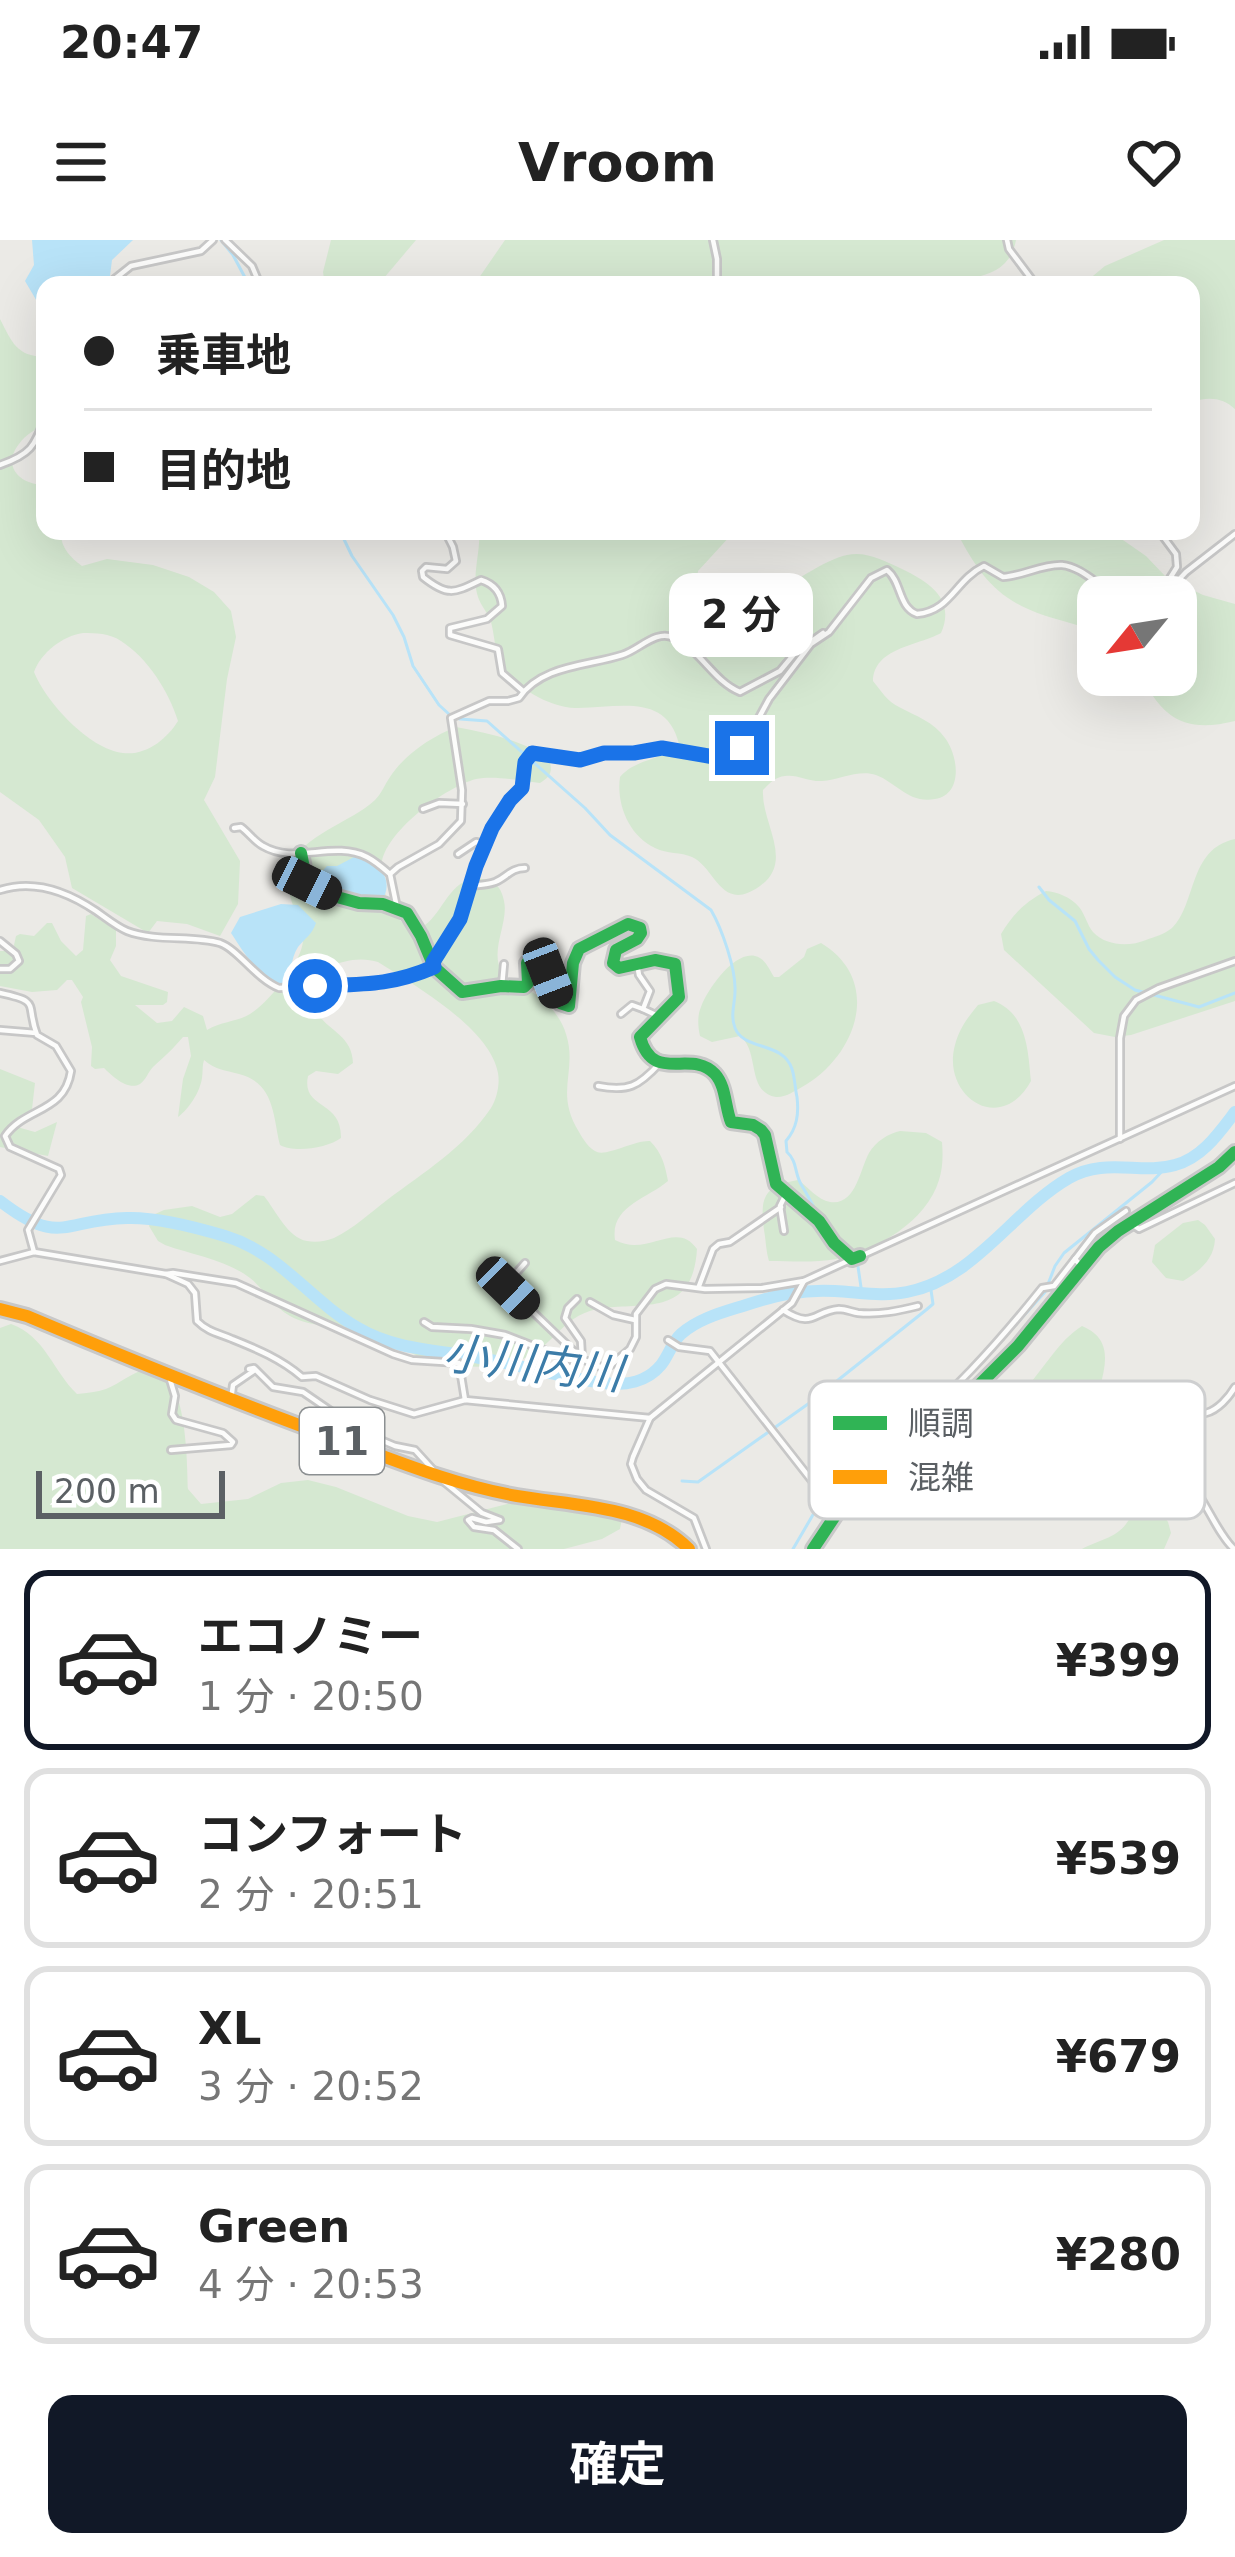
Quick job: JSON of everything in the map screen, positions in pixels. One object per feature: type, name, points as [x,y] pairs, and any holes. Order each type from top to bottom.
[{"type":"main road","points":[[301,854],[307,883],[337,898],[407,913],[434,965],[462,992],[524,987],[527,963],[539,957],[560,1004],[569,1006],[568,976],[578,949],[635,924],[641,933],[616,950],[614,963],[619,968],[662,958],[675,964],[679,997],[640,1037],[640,1046],[659,1064],[704,1066],[714,1072],[731,1122],[753,1125],[765,1135],[783,1201],[819,1221],[834,1243],[855,1258]]},
{"type":"main road","points":[[983,1381],[1018,1346],[1079,1263],[1129,1217],[1194,1184],[1235,1152]]},
{"type":"main road","name":"11","points":[[0,1309],[437,1476],[511,1495],[641,1517],[675,1535],[688,1549]]},
{"type":"main road","points":[[813,1549],[833,1519]]},
{"type":"street","points":[[118,276],[131,266],[201,251],[213,240]]},
{"type":"street","points":[[225,240],[256,276]]},
{"type":"street","points":[[713,240],[716,276]]},
{"type":"street","points":[[1007,240],[1030,276]]},
{"type":"street","points":[[0,465],[16,460],[36,442]]},
{"type":"street","points":[[1182,576],[1235,534]]},
{"type":"street","points":[[450,540],[456,561],[447,569],[426,567],[423,578],[444,591],[456,592],[481,580],[490,583],[501,596],[502,606],[487,619],[450,628],[450,635],[498,649],[502,673],[523,691]]},
{"type":"street","points":[[1165,540],[1178,568],[1172,576]]},
{"type":"street","points":[[0,890],[52,888],[83,902],[125,931],[222,944],[263,982],[279,988],[406,979],[434,965],[460,919],[484,844],[522,788],[525,762],[532,753],[580,760],[662,748],[714,757],[732,755],[742,748],[794,665],[829,632],[871,578],[887,570],[906,607],[917,614],[941,608],[964,578],[984,566],[1003,577],[1049,566],[1070,566],[1085,576]]},
{"type":"street","points":[[390,874],[439,844],[461,821],[463,804],[451,718],[489,701],[519,698],[550,674],[626,654],[663,636],[674,637],[725,686],[740,692],[780,670],[818,634],[829,632]]},
{"type":"street","points":[[423,809],[439,802],[463,804]]},
{"type":"street","points":[[235,829],[241,827],[258,844],[290,855],[332,850],[370,858],[390,874],[398,908]]},
{"type":"street","points":[[458,854],[476,842],[484,844]]},
{"type":"street","points":[[470,886],[486,885],[511,870],[525,868]]},
{"type":"street","points":[[0,941],[19,961],[10,969],[0,969]]},
{"type":"street","points":[[1120,1138],[1124,1016],[1136,1000],[1159,988],[1235,961]]},
{"type":"street","points":[[502,986],[504,964]]},
{"type":"street","points":[[637,964],[650,991],[644,1010]]},
{"type":"street","points":[[0,994],[25,998],[32,1005],[36,1033]]},
{"type":"street","points":[[621,1014],[636,1004],[660,1016]]},
{"type":"street","points":[[0,1030],[36,1033],[56,1046],[71,1071],[62,1096],[13,1125],[5,1136],[10,1147],[59,1169],[60,1181],[31,1226],[28,1236],[34,1252]]},
{"type":"street","points":[[598,1086],[618,1090],[630,1086],[659,1064]]},
{"type":"street","points":[[525,1263],[508,1288],[581,1359],[600,1367],[611,1365],[636,1337],[636,1314],[655,1289],[666,1284],[762,1288],[804,1281],[1235,1086]]},
{"type":"street","points":[[1129,1217],[1139,1229],[1235,1183]]},
{"type":"street","points":[[783,1201],[784,1231]]},
{"type":"street","points":[[699,1288],[713,1249],[730,1242],[783,1201]]},
{"type":"street","points":[[0,1261],[34,1252],[166,1274],[195,1292],[197,1321],[208,1332],[285,1362],[302,1377],[316,1376],[414,1414],[465,1400],[650,1418]]},
{"type":"street","points":[[958,1381],[1042,1288],[1052,1286],[1079,1263]]},
{"type":"street","points":[[166,1274],[236,1283],[393,1354],[459,1363],[465,1400]]},
{"type":"street","points":[[706,1549],[694,1518],[646,1490],[632,1464],[650,1418],[792,1304],[804,1281]]},
{"type":"street","points":[[577,1299],[566,1318],[581,1341],[581,1359]]},
{"type":"street","points":[[590,1302],[635,1320]]},
{"type":"street","points":[[783,1310],[809,1321],[839,1309],[889,1313],[918,1306]]},
{"type":"street","points":[[424,1322],[432,1327],[506,1335],[569,1360],[581,1359]]},
{"type":"street","points":[[668,1340],[679,1347],[710,1351],[809,1477]]},
{"type":"street","points":[[231,1400],[233,1385],[252,1369],[273,1387],[303,1392],[360,1431],[415,1450],[437,1476],[482,1513],[500,1520],[469,1520],[474,1527],[494,1530],[518,1549]]},
{"type":"street","points":[[169,1376],[176,1420],[223,1433],[233,1442],[171,1450]]},
{"type":"street","points":[[1205,1414],[1235,1387]]},
{"type":"street","points":[[1205,1507],[1234,1549]]},
{"type":"green space","points":[[331,240],[416,240],[386,276],[324,276]]},
{"type":"green space","points":[[505,240],[1016,240],[1003,265],[981,276],[480,276]]},
{"type":"green space","points":[[1164,240],[1235,240],[1235,409],[1214,399],[1200,400],[1200,276],[1093,276]]},
{"type":"green space","points":[[0,319],[21,351],[36,356],[36,429],[21,441],[12,460],[21,478],[36,484],[36,540],[62,540],[82,566],[107,559],[153,565],[189,577],[214,592],[231,611],[236,637],[215,777],[204,800],[240,861],[238,904],[220,936],[187,924],[157,921],[148,933],[72,888],[65,857],[39,820],[0,792]],"holes":[[[107,635],[149,666],[178,721],[155,745],[140,752],[110,750],[83,734],[58,710],[34,672],[47,652],[67,638]]]},
{"type":"green space","points":[[479,540],[726,540],[698,571],[697,582],[710,606],[736,614],[847,555],[862,554],[912,574],[942,601],[945,621],[941,633],[889,655],[875,670],[873,681],[891,702],[945,738],[955,763],[951,790],[926,800],[869,773],[822,781],[778,778],[763,790],[775,865],[760,886],[747,893],[728,892],[692,857],[646,843],[622,808],[620,777],[679,744],[672,727],[663,716],[637,706],[557,705],[515,681],[498,656],[491,622],[476,589]]},
{"type":"green space","points":[[961,540],[1123,540],[1165,576],[1077,576],[1077,626],[1027,609],[1001,593]]},
{"type":"green space","points":[[1197,592],[1235,604],[1235,721],[1190,724],[1153,696],[1197,696]]},
{"type":"green space","points":[[456,727],[527,747],[549,759],[550,773],[540,783],[476,779],[420,811],[395,836],[382,861],[388,901],[396,916],[414,928],[432,919],[466,881],[476,878],[497,885],[505,910],[499,964],[508,979],[548,1005],[564,1028],[570,1059],[568,1105],[581,1135],[591,1149],[602,1153],[650,1141],[664,1164],[668,1181],[624,1211],[615,1240],[639,1245],[680,1237],[697,1249],[694,1270],[678,1295],[652,1304],[590,1311],[527,1357],[482,1367],[420,1357],[369,1330],[299,1320],[241,1272],[165,1245],[149,1226],[153,1215],[164,1210],[192,1206],[220,1217],[232,1214],[256,1195],[264,1196],[300,1239],[331,1239],[355,1225],[456,1147],[493,1104],[499,1077],[492,1056],[448,1009],[378,962],[346,961],[326,970],[315,988],[316,1010],[347,1043],[353,1063],[338,1074],[316,1071],[308,1076],[307,1087],[335,1117],[341,1138],[320,1147],[294,1149],[280,1145],[270,1102],[260,1085],[204,1060],[199,1089],[178,1117],[191,1056],[188,1037],[142,1082],[130,1086],[104,1068],[91,1066],[83,997],[72,980],[57,990],[32,992],[0,986],[0,951],[18,957],[16,936],[34,936],[52,923],[76,956],[83,950],[86,916],[91,914],[116,930],[110,960],[121,976],[168,992],[163,1005],[135,1005],[157,1023],[172,1021],[184,1007],[203,1016],[207,1030],[250,1014],[283,981],[301,949],[303,937],[288,882],[295,857],[315,838],[375,800],[411,754]]},
{"type":"green space","points":[[1235,839],[1235,1001],[1131,1035],[1094,1033],[1004,950],[1001,934],[1026,904],[1046,891],[1076,903],[1093,932],[1104,940],[1132,944],[1163,934],[1180,918],[1209,854]]},
{"type":"green space","points":[[821,943],[852,977],[855,1018],[837,1057],[821,1074],[776,1097],[761,1087],[740,1036],[712,1042],[700,1036],[700,1010],[715,982],[739,959],[758,957],[779,977],[807,949]]},
{"type":"green space","points":[[994,1001],[1019,1024],[1031,1081],[1018,1098],[990,1107],[965,1093],[953,1063],[967,1019],[978,1005]]},
{"type":"green space","points":[[0,1069],[35,1083],[32,1109],[15,1119],[17,1127],[35,1132],[57,1122],[48,1156],[0,1147]]},
{"type":"green space","points":[[900,1131],[926,1133],[942,1142],[939,1180],[912,1221],[851,1255],[819,1261],[769,1261],[763,1210],[771,1190],[798,1180],[821,1199],[839,1202],[856,1185],[875,1145]]},
{"type":"green space","points":[[1198,1220],[1215,1239],[1209,1259],[1183,1281],[1166,1278],[1152,1262],[1155,1245],[1183,1223]]},
{"type":"green space","points":[[11,1324],[40,1345],[77,1394],[106,1389],[144,1370],[162,1372],[171,1383],[183,1419],[188,1489],[201,1504],[248,1499],[281,1483],[308,1480],[437,1522],[531,1498],[622,1518],[620,1529],[564,1549],[0,1549],[0,1328]]},
{"type":"green space","points":[[1082,1326],[1098,1337],[1105,1359],[1101,1381],[1031,1381],[1058,1347]]},
{"type":"green space","points":[[1166,1519],[1171,1533],[1164,1549],[1082,1549],[1111,1536],[1128,1521]]},
{"type":"water","points":[[32,240],[133,240],[112,260],[110,276],[36,276],[36,300],[25,281],[34,265]]},
{"type":"water","points":[[358,855],[383,873],[387,886],[382,901],[342,897],[314,880],[327,866]]},
{"type":"water","points":[[281,904],[298,905],[316,923],[295,952],[286,985],[261,972],[231,933],[240,917]]},
{"type":"waterway","points":[[221,240],[244,276]]},
{"type":"waterway","points":[[344,540],[393,615],[413,666],[439,705],[460,719],[487,721],[610,835],[711,910],[733,972],[735,1028],[746,1040],[781,1054],[792,1069],[798,1109],[786,1141],[787,1152],[829,1231],[856,1253],[862,1294]]},
{"type":"waterway","points":[[1039,887],[1075,921],[1098,960],[1135,990],[1199,1007],[1235,993]]},
{"type":"waterway","name":"小川内川","points":[[0,1201],[50,1227],[139,1218],[225,1236],[262,1253],[340,1316],[387,1341],[620,1384],[649,1375],[688,1328],[729,1310],[801,1292],[889,1294],[931,1285],[973,1259],[1069,1178],[1109,1167],[1162,1168],[1185,1162],[1209,1144],[1235,1112]]},
{"type":"waterway","points":[[1000,1342],[1045,1292],[1064,1253],[1166,1167]]},
{"type":"waterway","points":[[837,1381],[933,1304],[930,1283]]},
{"type":"waterway","points":[[682,1481],[698,1482],[809,1403]]},
{"type":"waterway","points":[[793,1549],[810,1519]]},
{"type":"traffic: fast","points":[[301,853],[307,883],[337,897],[407,913],[434,967],[462,992],[524,987],[527,963],[534,956],[544,961],[560,1003],[569,1006],[579,949],[628,924],[640,928],[637,939],[616,950],[613,963],[619,968],[655,960],[675,964],[679,997],[640,1037],[646,1051],[663,1063],[695,1064],[715,1074],[731,1122],[753,1125],[765,1135],[776,1184],[819,1221],[852,1259],[860,1256]]},
{"type":"traffic: fast","points":[[983,1381],[1099,1247],[1235,1152]]},
{"type":"traffic: fast","points":[[813,1549],[833,1519]]},
{"type":"traffic: slow","points":[[0,1309],[424,1471],[494,1491],[631,1516],[671,1534],[689,1549]]},
{"type":"route","points":[[315,986],[388,983],[434,967],[460,919],[492,828],[522,788],[525,762],[532,753],[580,760],[662,748],[714,757],[732,755],[742,748]]}]
